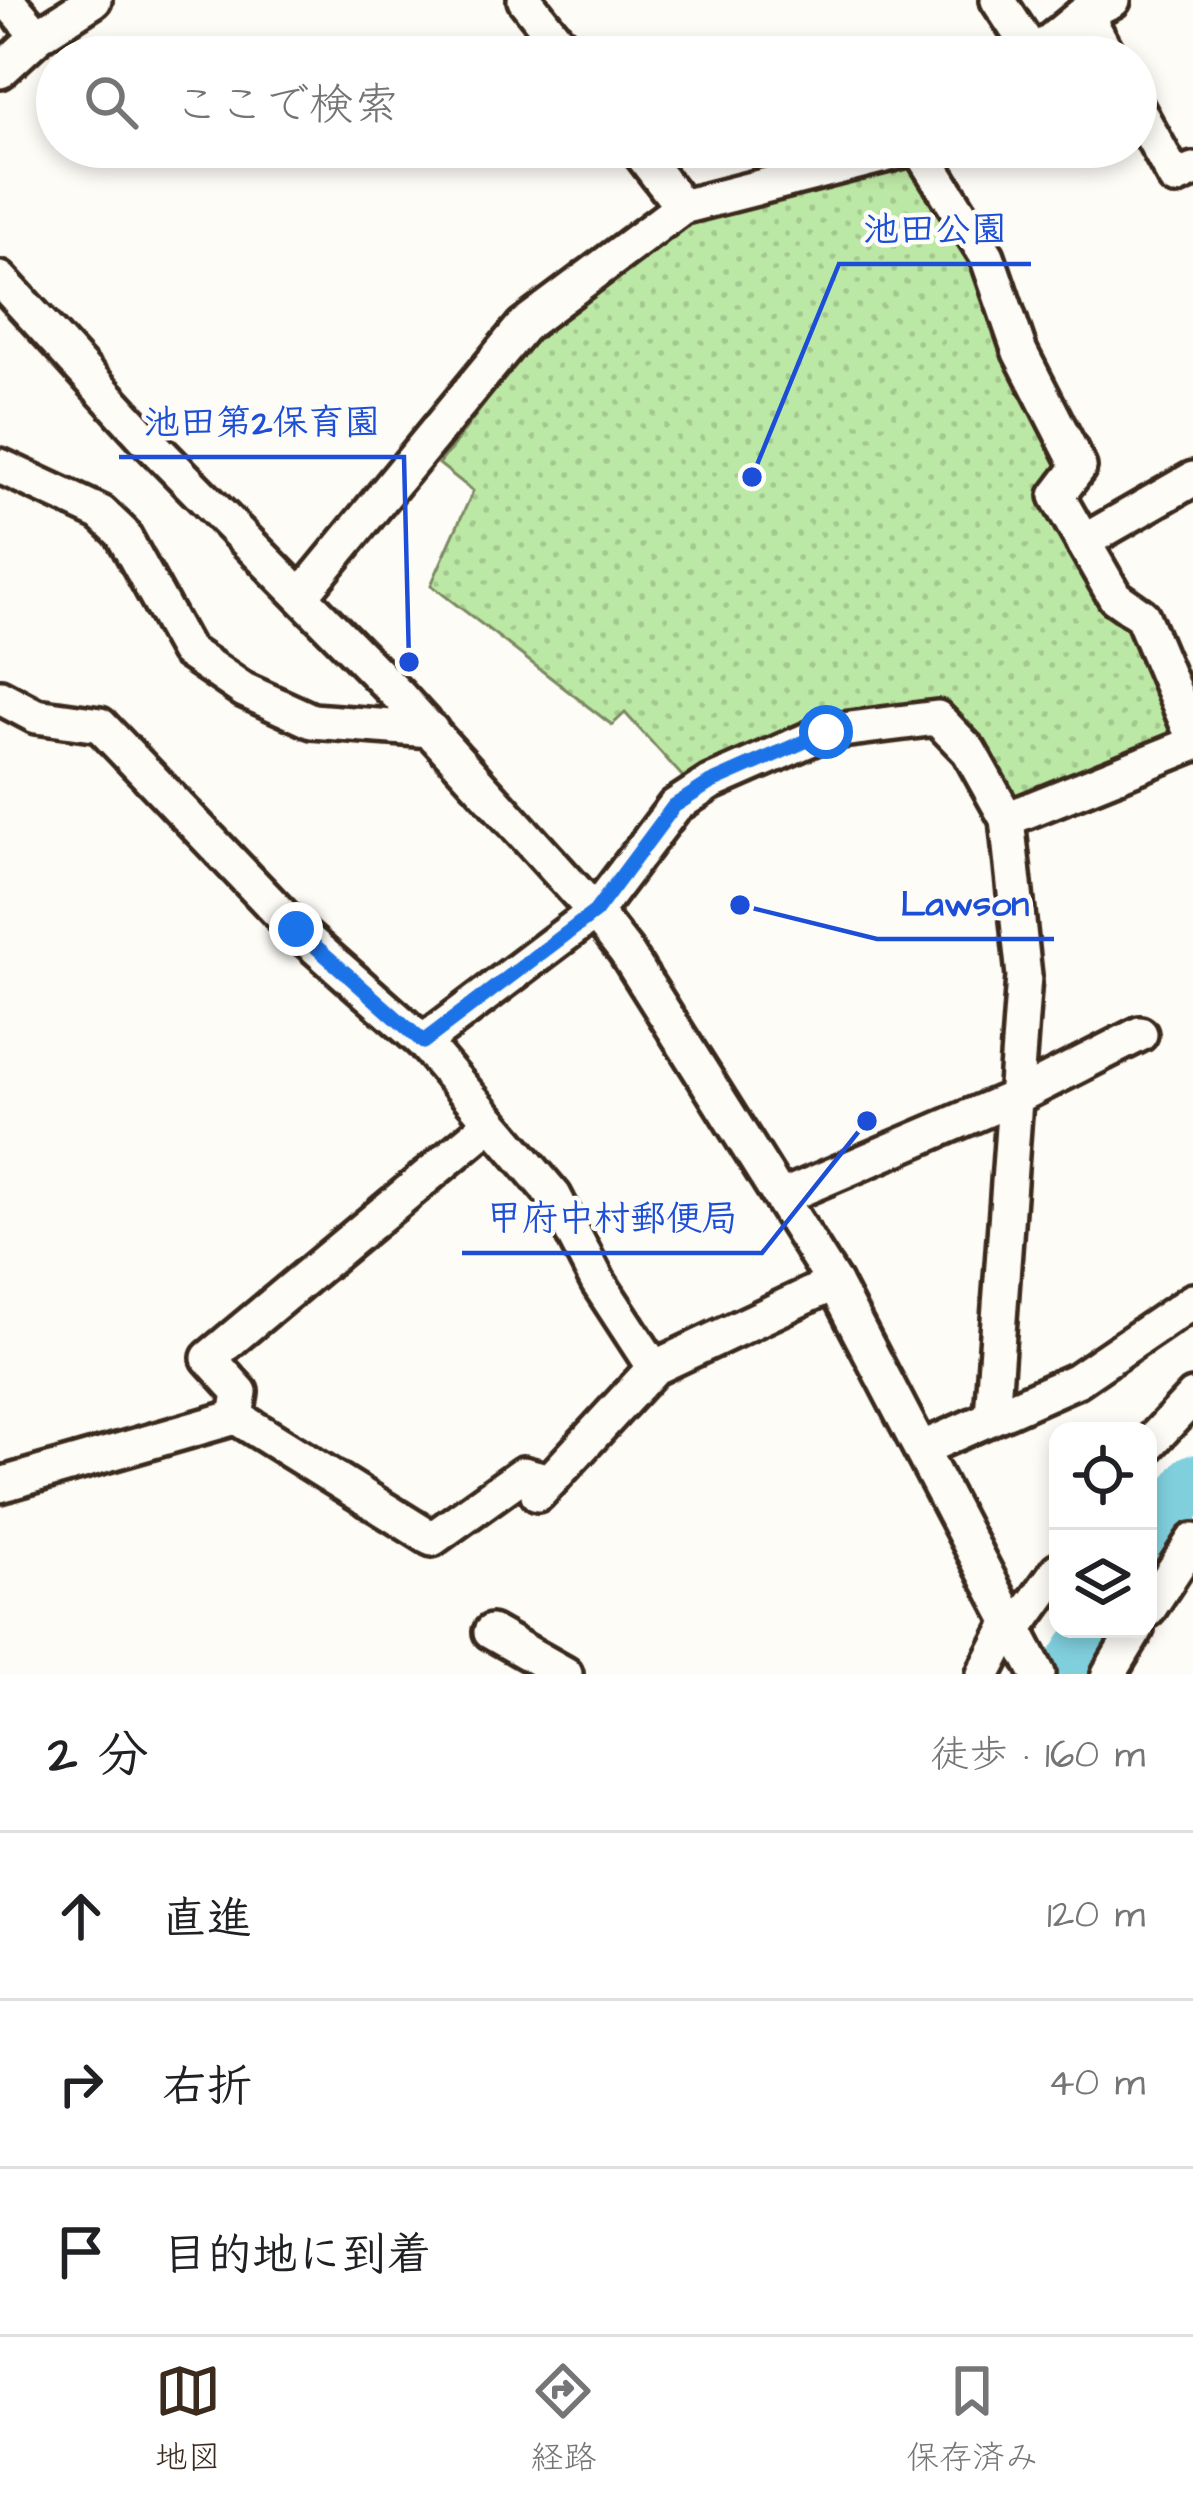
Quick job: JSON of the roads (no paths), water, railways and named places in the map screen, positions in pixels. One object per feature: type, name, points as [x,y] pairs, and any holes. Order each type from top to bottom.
[{"type":"street","points":[[7,0],[38,35],[94,0]]},
{"type":"street","points":[[524,0],[552,36]]},
{"type":"street","points":[[998,0],[1020,36]]},
{"type":"street","points":[[1059,36],[1099,7]]},
{"type":"street","points":[[0,71],[36,37]]},
{"type":"street","points":[[1157,146],[1174,178],[1193,170]]},
{"type":"street","points":[[652,168],[682,207]]},
{"type":"street","points":[[301,596],[523,326],[682,207],[835,168]]},
{"type":"street","points":[[930,168],[987,256],[1020,352],[1079,467],[1058,496],[1115,597],[1142,616],[1193,740],[1007,819]]},
{"type":"street","points":[[0,279],[148,441],[431,730],[626,952],[834,1283],[1038,1674]]},
{"type":"street","points":[[0,466],[101,513],[122,533],[187,651],[244,690],[312,721],[431,730]]},
{"type":"street","points":[[1083,542],[1193,479]]},
{"type":"street","points":[[0,697],[35,716],[100,725],[296,929],[423,1042],[554,1196],[598,1282],[654,1368]]},
{"type":"street","points":[[423,1042],[595,912],[674,806],[710,783],[826,732],[938,718],[969,751],[1007,819],[1024,976],[992,1415]]},
{"type":"street","points":[[782,1197],[1018,1096],[1141,1034]]},
{"type":"street","points":[[236,1417],[240,1392],[209,1358],[491,1123]]},
{"type":"street","points":[[0,1485],[236,1417],[432,1538],[524,1474],[544,1488],[654,1368],[834,1283]]},
{"type":"street","points":[[923,1448],[1077,1380],[1193,1301]]},
{"type":"street","points":[[1157,1435],[1193,1397]]},
{"type":"street","points":[[1157,1596],[1193,1541]]},
{"type":"street","points":[[984,1674],[1049,1583]]},
{"type":"street","points":[[491,1632],[565,1674]]},
{"type":"street","points":[[1109,1674],[1131,1638]]},
{"type":"waterway","points":[[1157,1530],[1193,1480]]},
{"type":"waterway","points":[[1065,1674],[1088,1638]]},
{"type":"place","name":"池田公園","points":[[752,477]]},
{"type":"place","name":"池田第2保育園","points":[[409,662]]},
{"type":"place","name":"Lawson","points":[[740,905]]},
{"type":"place","name":"甲府中村郵便局","points":[[867,1121]]}]
